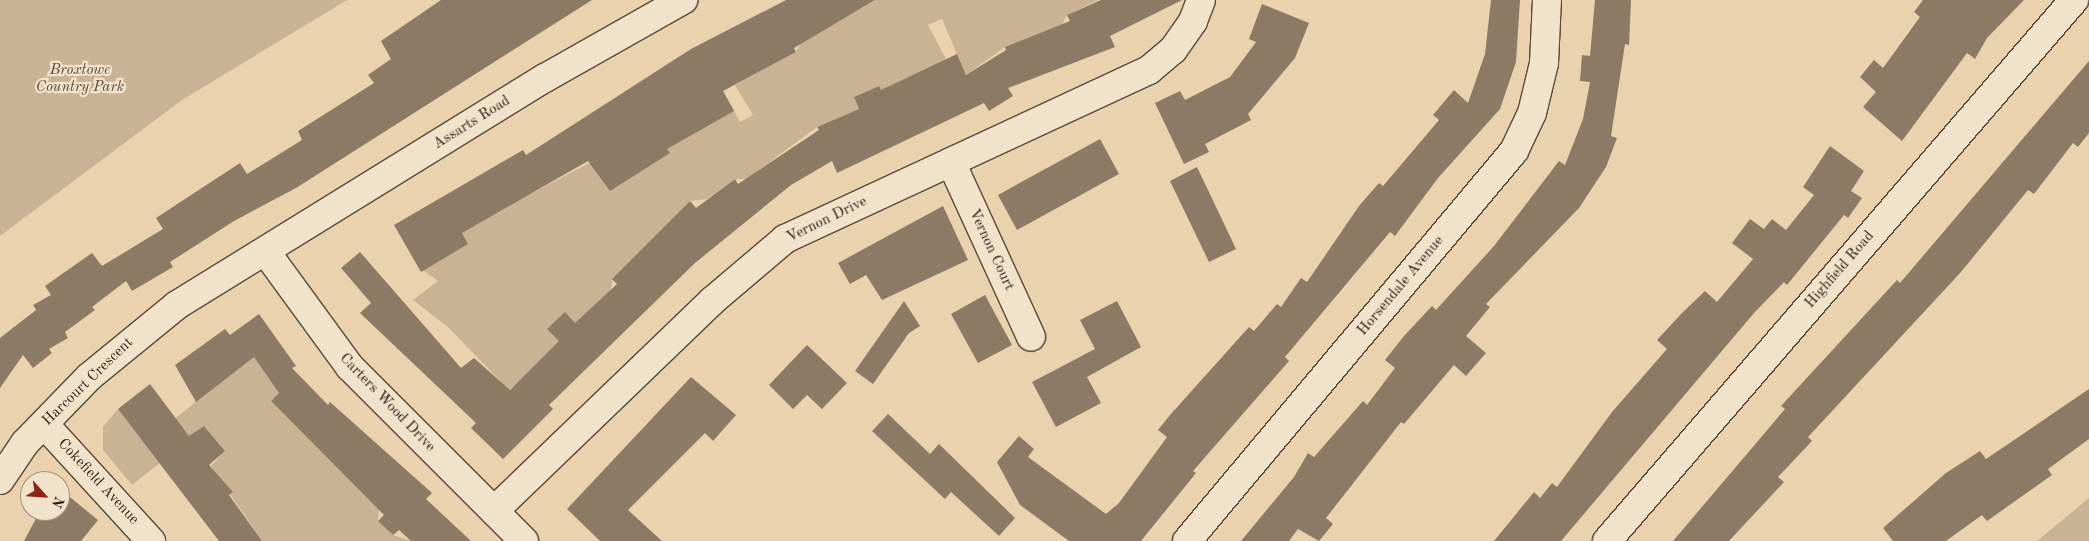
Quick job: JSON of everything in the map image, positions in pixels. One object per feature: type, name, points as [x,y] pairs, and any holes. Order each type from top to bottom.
[{"type":"street","name":"Assarts Road","points":[[266,252],[545,78],[682,0]]},
{"type":"street","name":"Vernon Drive","points":[[494,511],[712,301],[786,239],[1149,70],[1173,50],[1193,21],[1200,0]]},
{"type":"street","name":"Horsendale Avenue","points":[[1187,541],[1514,151],[1532,113],[1544,63],[1547,0]]},
{"type":"street","name":"Highfield Road","points":[[1607,541],[2074,0]]},
{"type":"street","name":"Vernon Court","points":[[951,162],[1031,337]]},
{"type":"street","name":"Harcourt Crescent","points":[[0,480],[44,424],[123,346],[178,305],[266,252]]},
{"type":"street","name":"Carters Wood Drive","points":[[266,252],[350,367],[524,541]]},
{"type":"street","name":"Cokefield Avenue","points":[[44,424],[151,541]]},
{"type":"green space","name":"Broxtowe Country Park","points":[[0,0],[347,0],[182,100],[0,236]]},
{"type":"green space","points":[[876,0],[1098,0],[1067,15],[1062,24],[1005,47],[966,75],[942,19],[928,25],[946,59],[886,101],[879,86],[854,97],[859,109],[817,127],[747,179],[735,179],[707,199],[690,201],[613,279],[610,291],[579,328],[565,313],[548,328],[562,344],[509,390],[449,328],[413,300],[438,281],[417,266],[468,244],[461,231],[589,163],[718,82],[740,122],[753,115],[735,85],[796,52],[801,43]]},
{"type":"green space","points":[[254,356],[282,391],[271,401],[379,510],[378,521],[393,535],[411,541],[262,541],[211,466],[225,451],[205,427],[132,485],[103,450],[103,427],[118,409],[144,443]]},
{"type":"green space","points":[[2089,498],[2089,541],[2037,541]]},
{"type":"building","points":[[441,0],[592,0],[296,188],[234,221],[170,262],[173,267],[132,291],[126,281],[92,307],[95,310],[65,332],[68,338],[49,349],[52,353],[33,368],[23,355],[0,388],[0,338],[36,310],[33,305],[51,295],[45,286],[92,253],[102,266],[163,229],[156,218],[240,163],[247,174],[302,140],[298,131],[374,83],[368,75],[391,59],[381,41]]},
{"type":"building","points":[[786,0],[875,0],[794,48],[796,52],[723,91],[734,111],[667,149],[670,153],[610,191],[588,161],[462,233],[468,244],[421,272],[394,225],[523,150],[526,155],[691,49]]},
{"type":"building","points":[[1101,0],[1182,0],[1110,36],[1115,47],[1008,88],[1013,96],[989,111],[984,103],[837,173],[832,161],[791,185],[695,263],[549,405],[553,409],[503,459],[471,428],[476,423],[360,313],[371,303],[341,268],[360,252],[461,368],[474,358],[510,390],[559,341],[547,329],[565,312],[575,323],[617,284],[612,279],[690,201],[696,208],[735,179],[738,184],[819,130],[817,127],[859,109],[854,97],[879,86],[881,90],[957,54],[966,75],[1006,50],[1005,47],[1070,21],[1067,15]]},
{"type":"building","points":[[1491,0],[1520,0],[1516,62],[1500,109],[1438,178],[1395,236],[1390,232],[1285,357],[1289,361],[1193,471],[1196,473],[1141,541],[1069,541],[1020,505],[997,462],[1019,436],[1034,449],[1028,457],[1106,514],[1119,503],[1167,437],[1158,430],[1170,415],[1249,327],[1254,331],[1277,304],[1281,307],[1301,278],[1307,282],[1359,206],[1379,183],[1383,186],[1439,120],[1433,115],[1454,90],[1468,103],[1485,54]]},
{"type":"building","points":[[1595,0],[1631,0],[1629,45],[1625,44],[1611,136],[1617,138],[1606,167],[1579,208],[1486,304],[1490,307],[1466,336],[1486,353],[1466,376],[1454,365],[1404,424],[1401,422],[1326,518],[1333,524],[1319,541],[1298,529],[1289,541],[1241,541],[1294,477],[1308,453],[1314,457],[1363,401],[1367,405],[1395,368],[1385,360],[1404,336],[1432,306],[1436,310],[1494,246],[1559,161],[1565,165],[1583,119],[1590,82],[1580,81],[1582,55],[1590,56]]},
{"type":"building","points":[[1923,0],[2024,0],[1987,38],[1975,59],[1967,53],[1902,141],[1863,107],[1876,92],[1860,77],[1874,60],[1883,68],[1920,17],[1914,12]]},
{"type":"building","points":[[1262,4],[1309,23],[1295,58],[1248,114],[1251,120],[1205,144],[1209,152],[1184,164],[1155,103],[1180,91],[1185,100],[1230,77],[1256,42],[1249,39]]},
{"type":"building","points":[[2089,61],[2089,133],[2078,147],[2073,143],[2034,194],[2028,190],[1961,272],[1808,437],[1812,441],[1778,477],[1784,482],[1729,541],[1673,541],[1785,409],[1781,406],[1897,280],[1900,283]]},
{"type":"building","points":[[1100,139],[1119,174],[1017,230],[998,195]]},
{"type":"building","points":[[1830,146],[1864,171],[1851,191],[1862,198],[1848,218],[1844,215],[1787,285],[1784,282],[1754,313],[1561,541],[1494,541],[1534,492],[1540,498],[1552,483],[1557,487],[1612,412],[1667,349],[1657,340],[1705,291],[1717,302],[1753,259],[1732,243],[1750,219],[1764,229],[1772,219],[1786,230],[1814,195],[1803,187]]},
{"type":"building","points":[[1197,167],[1236,249],[1209,262],[1170,181]]},
{"type":"building","points":[[943,206],[968,260],[882,300],[866,275],[850,284],[838,263]]},
{"type":"building","points":[[985,295],[1012,345],[978,363],[951,314]]},
{"type":"building","points":[[904,301],[920,326],[909,333],[873,384],[855,371]]},
{"type":"building","points":[[1117,301],[1141,347],[1087,377],[1101,403],[1056,427],[1032,382],[1095,349],[1080,320]]},
{"type":"building","points":[[259,314],[296,366],[292,368],[328,405],[330,402],[432,493],[426,499],[471,541],[411,541],[399,530],[393,535],[378,521],[384,515],[271,401],[279,393],[254,357],[196,402],[175,365],[225,329],[230,335]]},
{"type":"building","points":[[807,345],[847,383],[822,409],[807,395],[793,409],[769,385]]},
{"type":"building","points":[[691,377],[736,415],[713,441],[705,433],[628,510],[662,541],[600,541],[567,509]]},
{"type":"building","points":[[150,384],[189,436],[204,426],[225,451],[209,465],[233,492],[229,495],[262,541],[219,541],[118,409]]},
{"type":"building","points":[[2089,389],[2089,439],[2048,469],[2052,475],[1987,521],[1982,515],[1946,541],[1893,541],[1883,528],[1946,473],[1980,451],[1986,459]]},
{"type":"building","points":[[888,414],[930,454],[939,444],[1015,518],[999,536],[951,492],[945,499],[872,431]]},
{"type":"building","points":[[70,497],[98,520],[81,541],[24,541],[35,521],[70,521]]}]
